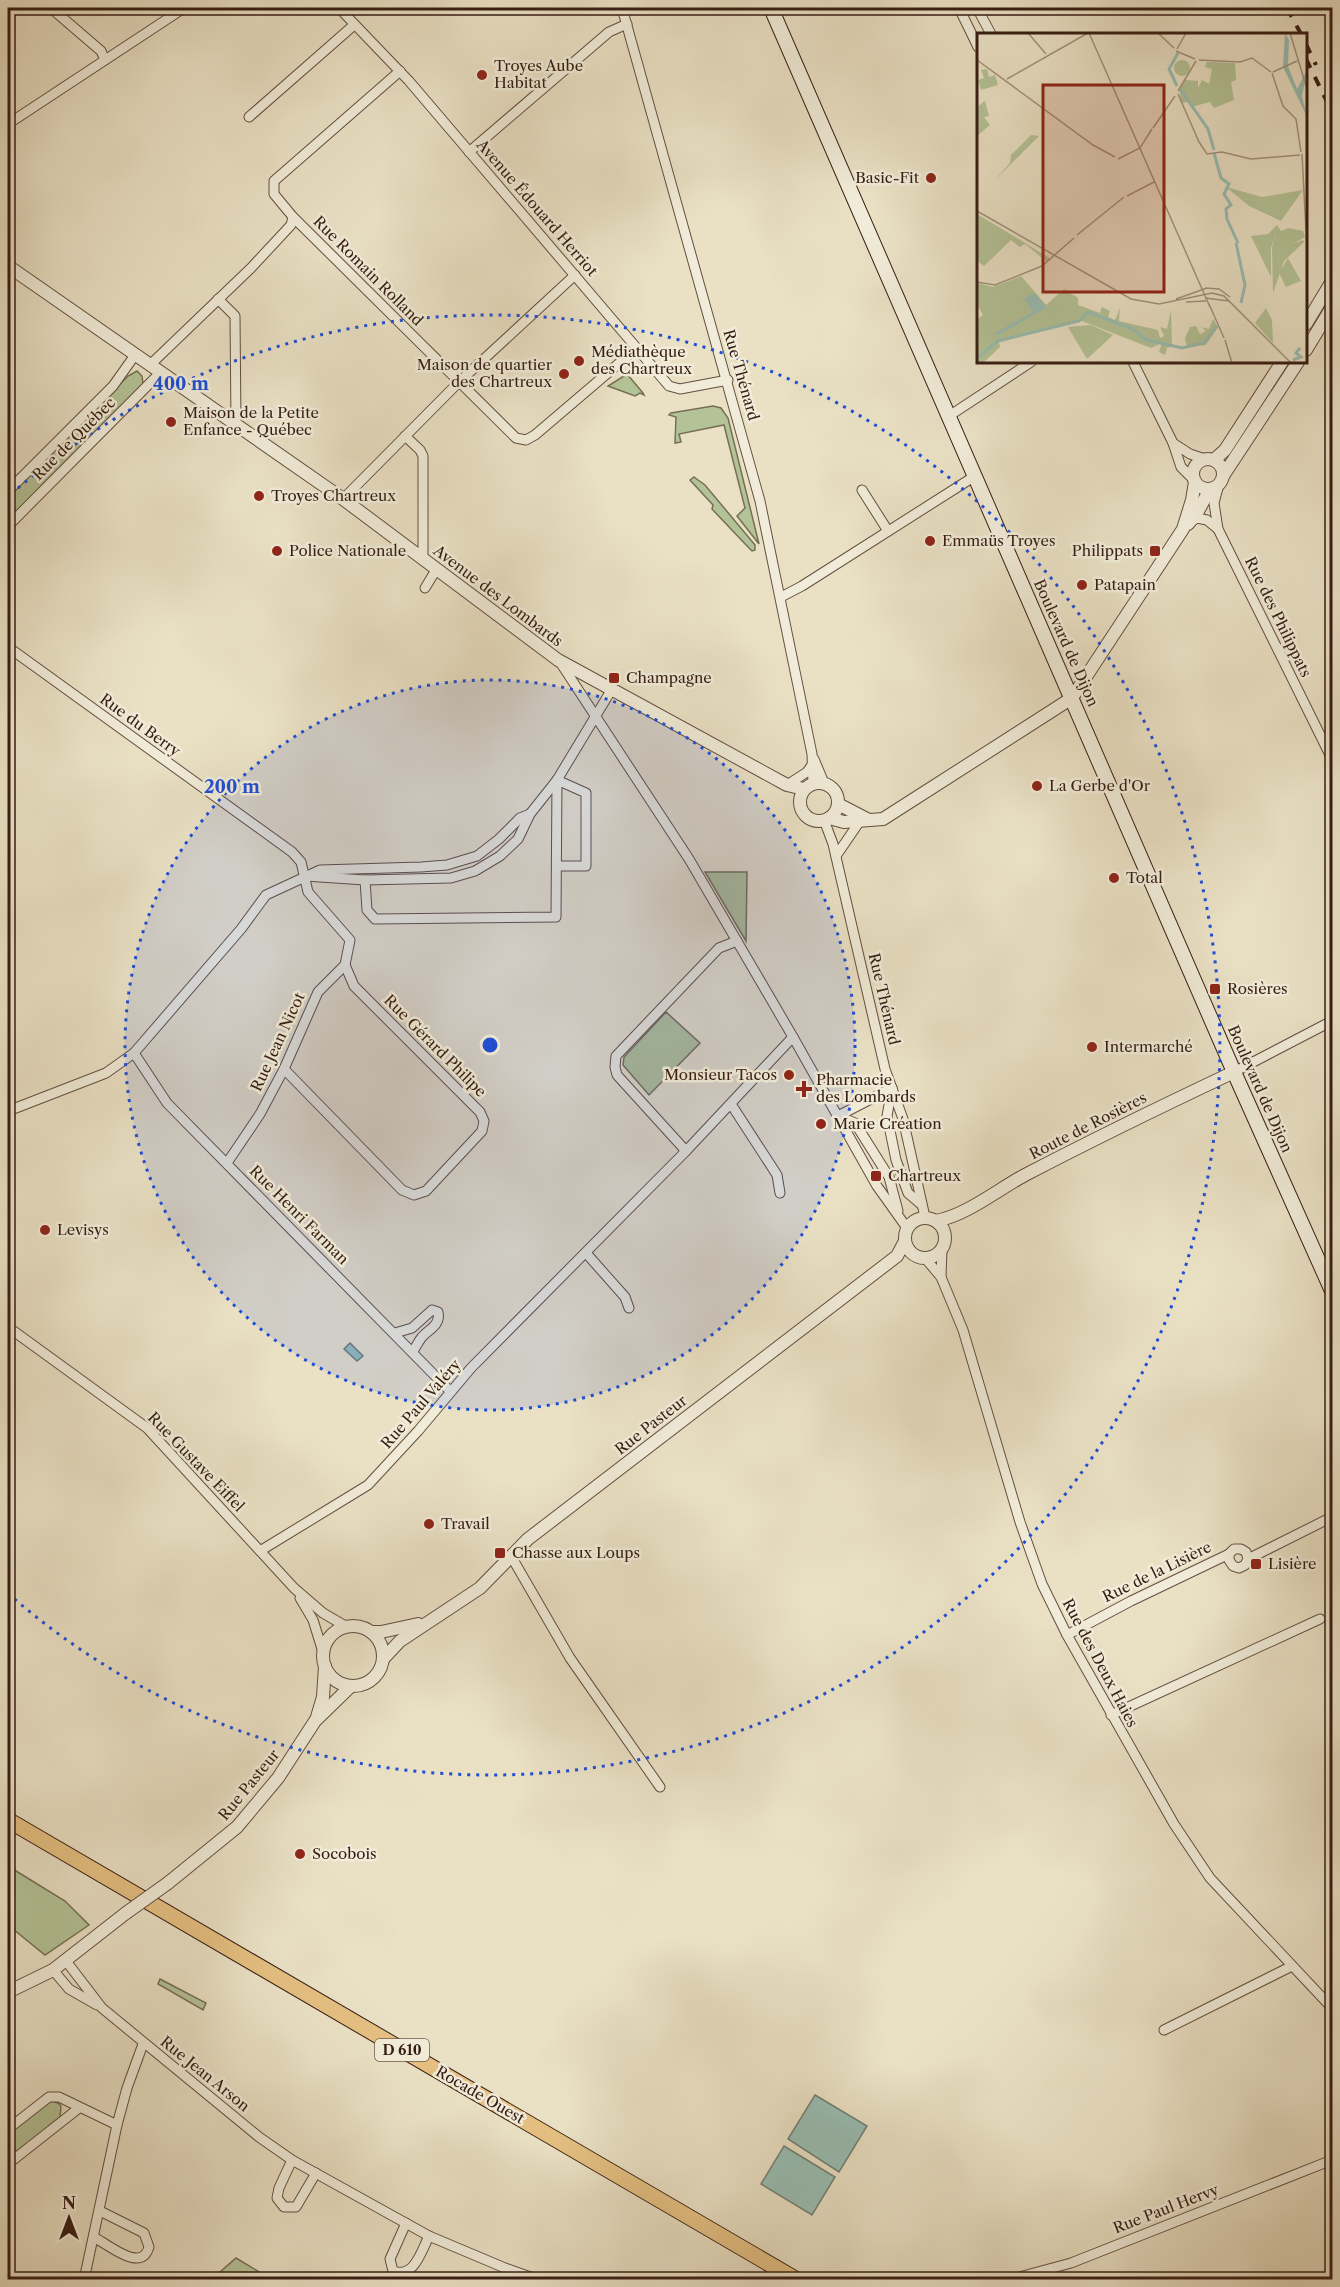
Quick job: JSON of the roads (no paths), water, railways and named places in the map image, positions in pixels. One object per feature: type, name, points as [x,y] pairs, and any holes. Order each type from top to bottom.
[{"type":"main road","name":"Boulevard de Dijon","points":[[771,8],[1234,1072],[1332,1291]]},
{"type":"main road","name":"Rocade Ouest","points":[[8,1820],[797,2280]]},
{"type":"street","points":[[51,8],[101,51],[105,60]]},
{"type":"street","points":[[8,124],[184,8]]},
{"type":"street","name":"Avenue Édouard Herriot","points":[[339,8],[400,71],[669,386],[680,389],[728,380]]},
{"type":"street","name":"Rue Thénard","points":[[622,8],[728,380],[760,501],[812,754],[814,786]]},
{"type":"street","points":[[959,8],[977,45]]},
{"type":"street","points":[[977,8],[990,33]]},
{"type":"street","points":[[469,152],[609,32],[627,24]]},
{"type":"street","points":[[249,117],[354,25]]},
{"type":"street","name":"Rue Romain Rolland","points":[[400,71],[273,181],[274,194],[293,218],[516,438],[526,440],[535,435],[637,348]]},
{"type":"street","name":"Rue de Québec","points":[[8,526],[156,369],[218,299],[291,225],[293,218]]},
{"type":"street","name":"Avenue des Lombards","points":[[8,266],[343,499],[558,660],[787,785],[800,803]]},
{"type":"street","points":[[343,499],[459,383],[574,275]]},
{"type":"street","points":[[1307,321],[1332,281]]},
{"type":"street","points":[[218,299],[235,316],[236,423]]},
{"type":"street","points":[[1307,347],[1332,307]]},
{"type":"street","name":"Rue de Québec","points":[[8,491],[113,386],[135,355]]},
{"type":"street","points":[[949,416],[1029,363]]},
{"type":"street","points":[[1135,363],[1173,443],[1181,467],[1202,488],[1218,483]]},
{"type":"street","points":[[1187,526],[1192,500],[1194,466],[1225,450],[1281,363]]},
{"type":"street","points":[[826,819],[835,813],[838,804],[837,796],[832,788],[814,786],[800,803],[802,811],[816,821],[826,819],[844,822],[883,819],[1072,698],[1297,363]]},
{"type":"street","points":[[405,436],[423,456],[423,559]]},
{"type":"street","points":[[1173,443],[1190,454],[1209,459],[1221,466],[1218,483]]},
{"type":"street","points":[[781,597],[975,476]]},
{"type":"street","name":"Rue des Philippats","points":[[1218,483],[1214,503],[1218,529],[1332,759]]},
{"type":"street","points":[[862,490],[888,531]]},
{"type":"street","points":[[1187,526],[1197,518],[1207,520],[1218,529]]},
{"type":"street","points":[[425,588],[436,570]]},
{"type":"street","name":"Rue du Berry","points":[[8,646],[292,852],[301,862],[305,876]]},
{"type":"street","name":"Avenue des Lombards","points":[[558,660],[689,859],[877,1186],[900,1216],[906,1234]]},
{"type":"street","points":[[305,876],[365,880],[451,878],[475,871],[500,856],[518,839],[530,813],[556,780],[612,689]]},
{"type":"street","name":"Rue Thénard","points":[[812,754],[814,786]]},
{"type":"street","points":[[787,785],[807,772],[812,765]]},
{"type":"street","points":[[365,880],[367,910],[375,919],[556,916],[556,780]]},
{"type":"street","points":[[556,780],[586,793],[586,866],[556,866]]},
{"type":"street","name":"Avenue des Lombards","points":[[787,785],[814,786]]},
{"type":"street","points":[[838,804],[865,821]]},
{"type":"street","points":[[8,1111],[106,1073],[134,1053],[241,929],[266,895],[320,870],[447,865],[477,856],[499,839],[520,818],[530,813]]},
{"type":"street","name":"Rue Thénard","points":[[826,819],[885,1069],[906,1128],[928,1214]]},
{"type":"street","points":[[836,856],[865,821]]},
{"type":"street","points":[[305,876],[308,892],[350,940],[345,965]]},
{"type":"street","points":[[686,1151],[617,1075],[616,1056],[719,948],[737,941]]},
{"type":"street","name":"Rue Gérard Philipe","points":[[284,1070],[402,1190],[414,1195],[426,1191],[482,1131],[484,1121],[480,1112],[354,986],[345,965]]},
{"type":"street","name":"Rue Jean Nicot","points":[[227,1163],[260,1114],[284,1070],[318,992],[345,965]]},
{"type":"street","points":[[1234,1072],[1332,1021]]},
{"type":"street","name":"Rue Paul Valéry","points":[[260,1551],[368,1485],[411,1440],[450,1391],[686,1151],[793,1037]]},
{"type":"street","name":"Rue Henri Farman","points":[[134,1053],[167,1102],[450,1391]]},
{"type":"street","name":"Route de Rosières","points":[[945,1236],[960,1215],[1012,1182],[1094,1139],[1234,1072]]},
{"type":"street","points":[[838,1116],[892,1088]]},
{"type":"street","points":[[892,1088],[886,1116],[896,1160],[908,1193],[943,1227],[945,1236],[942,1249],[935,1256],[897,1256]]},
{"type":"street","points":[[731,1104],[777,1175],[780,1193]]},
{"type":"street","points":[[838,1116],[855,1123],[889,1177],[900,1216]]},
{"type":"street","points":[[920,1257],[908,1249],[906,1234],[914,1220],[928,1214]]},
{"type":"street","name":"Route de Rosières","points":[[928,1214],[960,1215]]},
{"type":"street","name":"Rue Pasteur","points":[[383,1659],[400,1641],[480,1588],[528,1539],[897,1256],[906,1234]]},
{"type":"street","name":"Rue des Deux Haies","points":[[941,1277],[942,1249]]},
{"type":"street","points":[[586,1253],[625,1298],[629,1308]]},
{"type":"street","name":"Rue des Deux Haies","points":[[920,1257],[941,1277],[963,1330],[1020,1522],[1042,1584],[1067,1635],[1174,1824],[1210,1878],[1332,2008]]},
{"type":"street","points":[[395,1333],[412,1328],[432,1310],[438,1312],[437,1323],[422,1336],[413,1351]]},
{"type":"street","name":"Rue Gustave Eiffel","points":[[8,1327],[147,1428],[294,1588],[323,1613],[347,1627]]},
{"type":"street","name":"Rue de la Lisière","points":[[1067,1635],[1229,1554],[1234,1549],[1246,1552],[1248,1559],[1332,1517]]},
{"type":"street","points":[[511,1556],[570,1658],[660,1787]]},
{"type":"street","name":"Rue Gustave Eiffel","points":[[294,1588],[314,1620],[323,1652]]},
{"type":"street","points":[[1111,1715],[1320,1619]]},
{"type":"street","name":"Rue Pasteur","points":[[371,1632],[428,1622]]},
{"type":"street","points":[[355,1626],[371,1632],[382,1649],[383,1659],[380,1668],[368,1682],[351,1686],[335,1680],[325,1666],[323,1652],[331,1635],[347,1627],[355,1626]]},
{"type":"street","name":"Rue Pasteur","points":[[315,1721],[322,1697],[325,1666]]},
{"type":"street","name":"Rue Pasteur","points":[[8,1992],[53,1970],[66,1961],[237,1827],[278,1778],[315,1721],[351,1686]]},
{"type":"street","name":"Rue Jean Arson","points":[[66,1961],[102,2008],[259,2137],[292,2160],[429,2236],[539,2280]]},
{"type":"street","points":[[1164,2030],[1292,1966]]},
{"type":"street","name":"Rue Jean Arson","points":[[53,1970],[69,1989],[102,2008]]},
{"type":"street","points":[[84,2280],[95,2238],[117,2125],[143,2044]]},
{"type":"street","points":[[8,2129],[49,2097],[59,2097],[117,2125]]},
{"type":"street","points":[[8,2164],[79,2108]]},
{"type":"street","points":[[292,2160],[279,2188],[277,2198],[284,2207],[296,2208],[316,2173]]},
{"type":"street","name":"Rue Paul Hervy","points":[[1008,2280],[1071,2263],[1332,2160]]},
{"type":"street","points":[[95,2238],[134,2259],[142,2259],[149,2247],[144,2234],[100,2211]]},
{"type":"street","points":[[406,2223],[390,2259],[393,2271],[400,2274],[408,2272],[414,2266],[429,2236]]},
{"type":"water","points":[[350,1343],[363,1356],[357,1361],[344,1349]]},
{"type":"water","points":[[815,2095],[867,2126],[839,2172],[788,2139]]},
{"type":"water","points":[[784,2146],[835,2177],[812,2215],[761,2184]]},
{"type":"railway","points":[[1287,8],[1300,33]]},
{"type":"railway","points":[[1307,46],[1316,65]]},
{"type":"railway","points":[[1307,61],[1332,112]]},
{"type":"place","name":"Troyes Aube Habitat","points":[[482,75]]},
{"type":"place","name":"Basic-Fit","points":[[931,178]]},
{"type":"place","name":"Médiathèque des Chartreux","points":[[579,361]]},
{"type":"place","name":"Maison de quartier des Chartreux","points":[[564,374]]},
{"type":"place","name":"Maison de la Petite Enfance - Québec","points":[[171,422]]},
{"type":"place","name":"Troyes Chartreux","points":[[259,496]]},
{"type":"place","name":"Emmaüs Troyes","points":[[930,541]]},
{"type":"place","name":"Police Nationale","points":[[277,551]]},
{"type":"place","name":"Philippats","points":[[1155,551]]},
{"type":"place","name":"Patapain","points":[[1082,585]]},
{"type":"place","name":"Champagne","points":[[614,678]]},
{"type":"place","name":"La Gerbe d'Or","points":[[1037,786]]},
{"type":"place","name":"Total","points":[[1114,878]]},
{"type":"place","name":"Rosières","points":[[1215,989]]},
{"type":"place","name":"Intermarché","points":[[1092,1047]]},
{"type":"place","name":"Monsieur Tacos","points":[[789,1075]]},
{"type":"place","name":"Pharmacie des Lombards","points":[[804,1089]]},
{"type":"place","name":"Marie Création","points":[[821,1124]]},
{"type":"place","name":"Chartreux","points":[[876,1176]]},
{"type":"place","name":"Levisys","points":[[45,1230]]},
{"type":"place","name":"Travail","points":[[429,1524]]},
{"type":"place","name":"Chasse aux Loups","points":[[500,1553]]},
{"type":"place","name":"Lisière","points":[[1256,1564]]},
{"type":"place","name":"Socobois","points":[[300,1854]]}]
